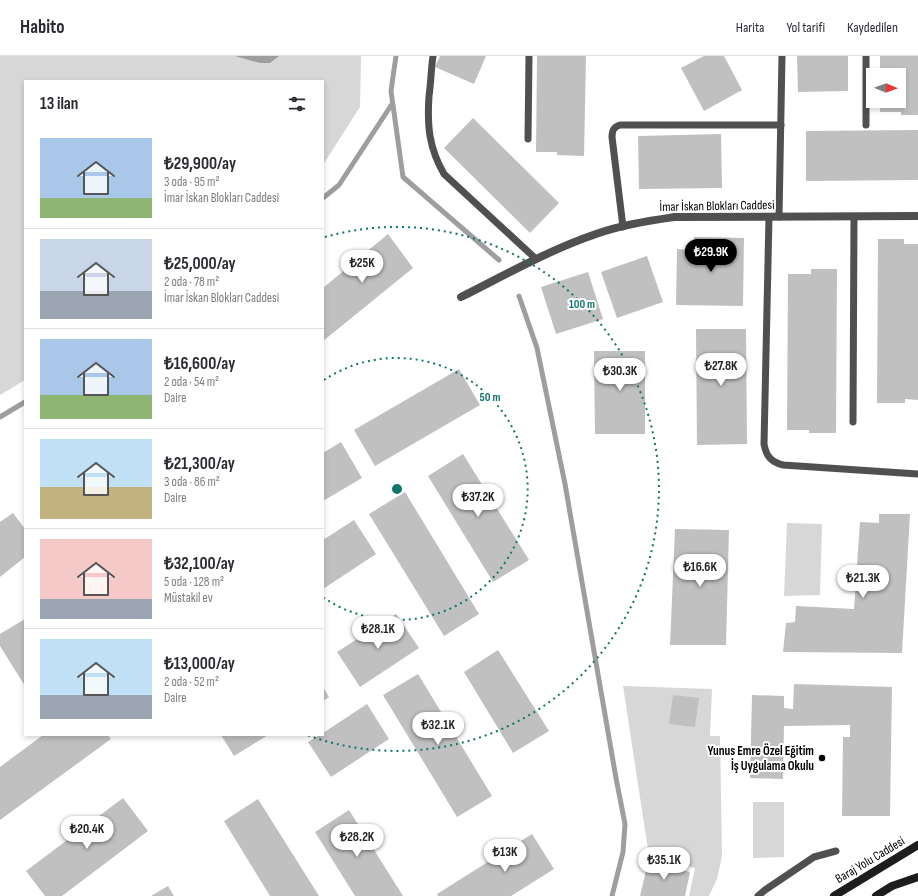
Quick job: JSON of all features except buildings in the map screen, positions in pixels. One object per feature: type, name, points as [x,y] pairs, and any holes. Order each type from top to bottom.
[{"type":"main road","name":"Baraj Yolu Caddesi","points":[[834,896],[918,845]]},
{"type":"main road","points":[[876,896],[892,886],[918,877]]},
{"type":"street","name":"İmar İskan Blokları Caddesi","points":[[461,297],[536,259],[597,234],[641,222],[674,217],[918,216]]},
{"type":"lane","points":[[433,56],[428,127],[431,143],[439,166],[444,174],[536,259]]},
{"type":"lane","points":[[528,56],[528,139]]},
{"type":"lane","points":[[779,217],[782,56]]},
{"type":"lane","points":[[866,56],[866,125]]},
{"type":"lane","points":[[623,227],[612,137],[612,133],[616,127],[620,125],[781,125]]},
{"type":"lane","points":[[769,217],[764,444],[768,456],[772,461],[783,465],[918,474]]},
{"type":"lane","points":[[854,217],[854,422]]},
{"type":"lane","points":[[758,896],[814,857],[836,851]]},
{"type":"shaded area","points":[[0,56],[361,56],[360,107],[324,163],[324,80],[24,80],[24,381],[0,395]]},
{"type":"shaded area","points":[[235,56],[279,56],[270,63],[260,63]]},
{"type":"shaded area","points":[[787,523],[822,524],[820,595],[784,596]]},
{"type":"shaded area","points":[[623,686],[712,689],[710,736],[720,736],[722,856],[717,879],[709,896],[689,896],[695,868],[649,856]]},
{"type":"shaded area","points":[[753,802],[784,802],[784,857],[753,858]]},
{"type":"waterway","points":[[396,56],[391,91],[403,177],[499,260]]},
{"type":"waterway","points":[[324,197],[339,185],[392,104]]},
{"type":"waterway","points":[[519,296],[537,348],[565,484],[625,824],[623,852],[612,896]]},
{"type":"waterway","points":[[0,417],[24,403]]},
{"type":"place","name":"Yunus Emre Özel Eğitim İş Uygulama Okulu","points":[[822,758]]}]
